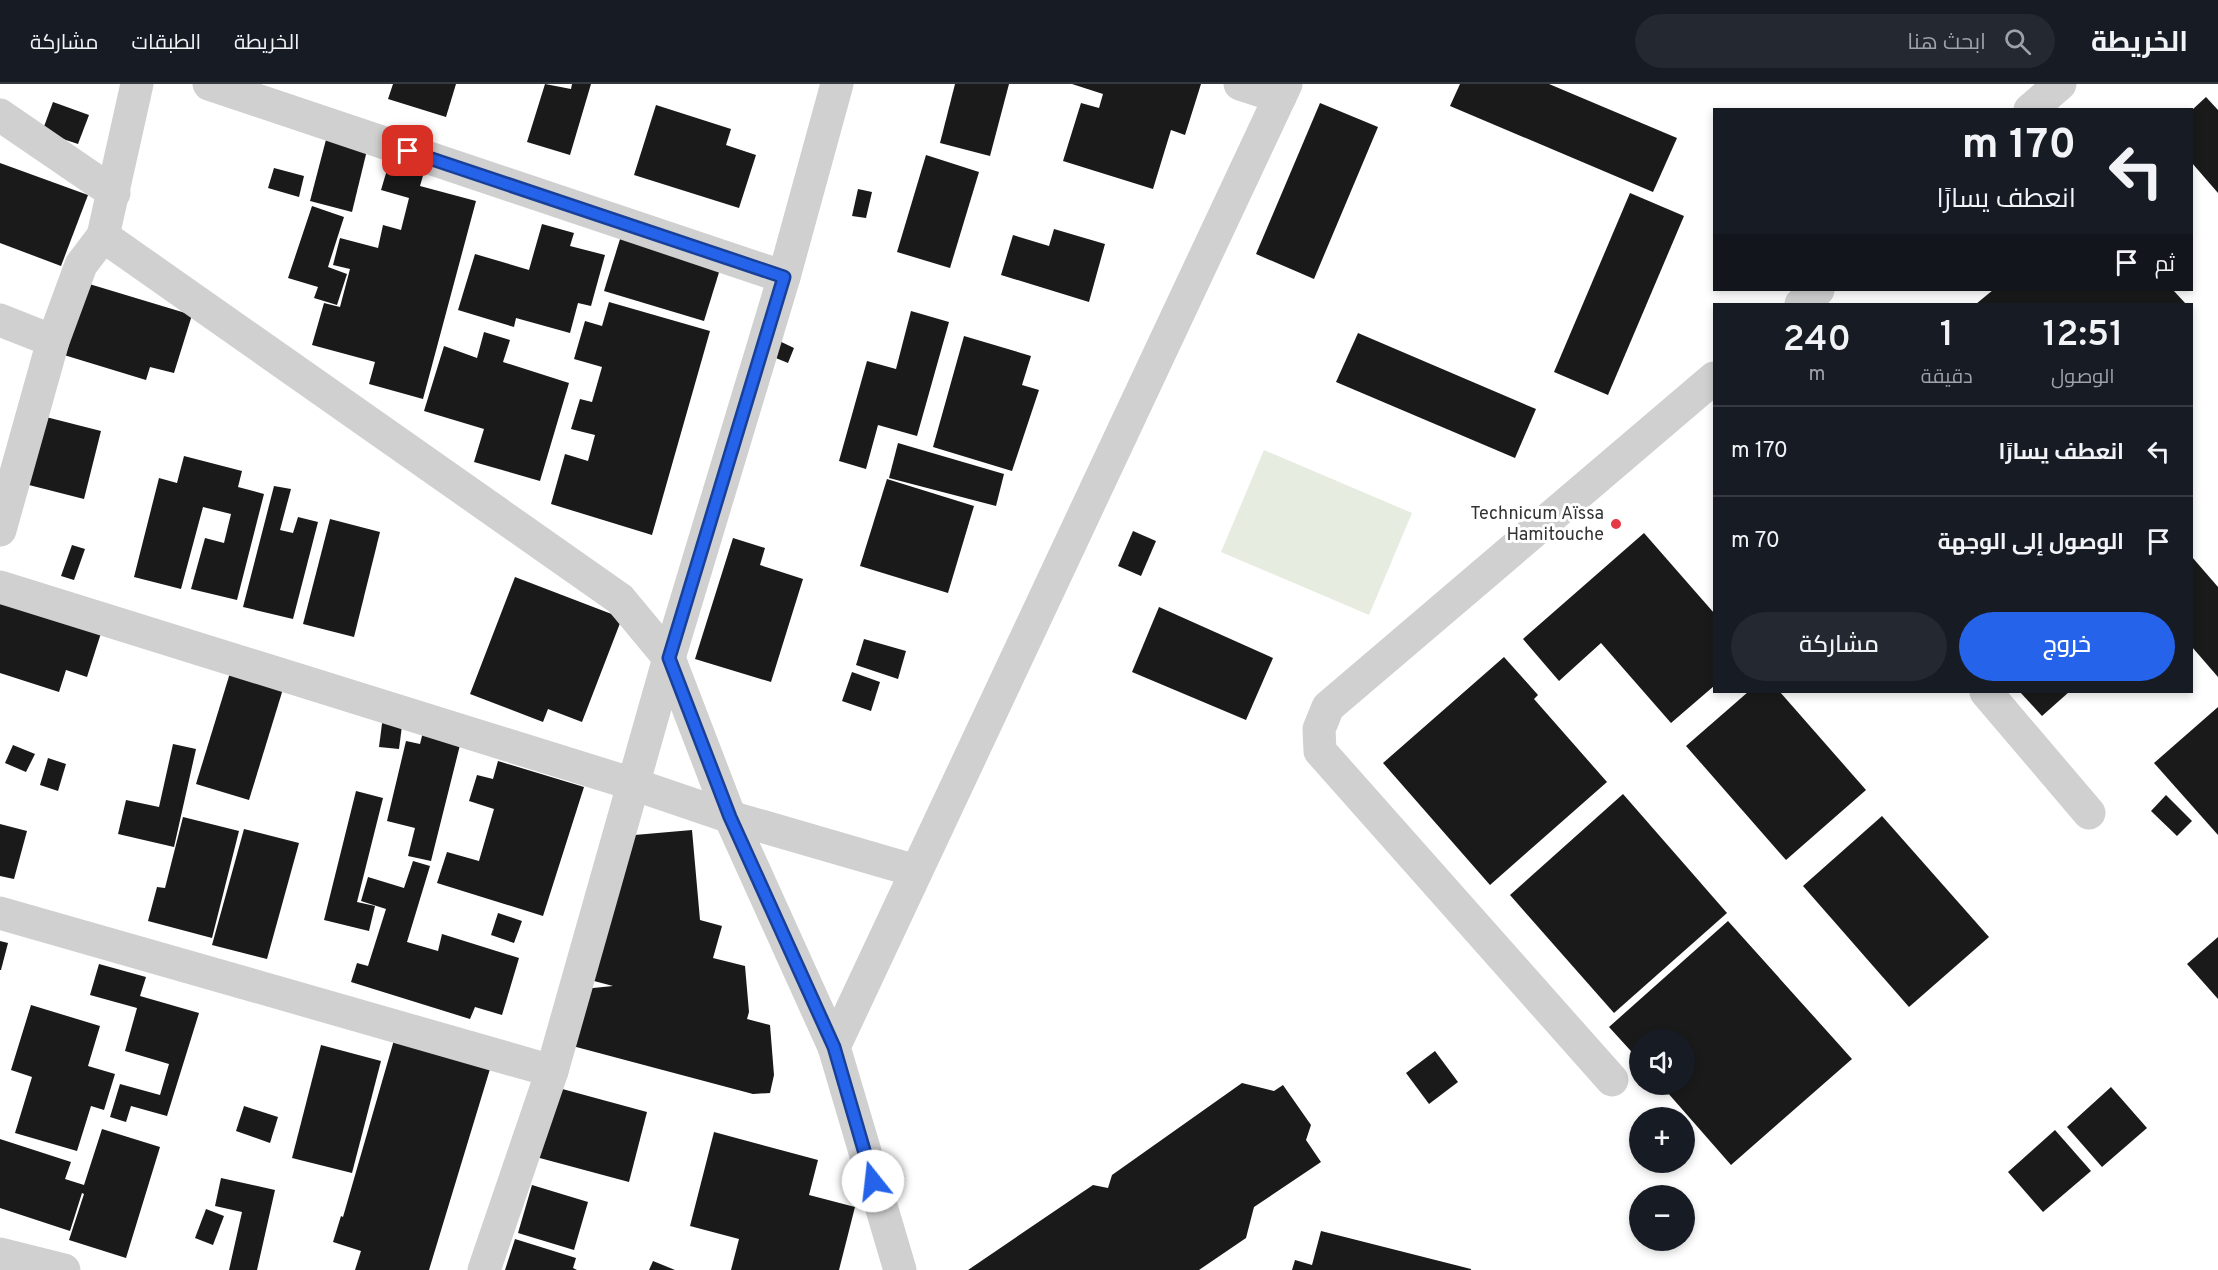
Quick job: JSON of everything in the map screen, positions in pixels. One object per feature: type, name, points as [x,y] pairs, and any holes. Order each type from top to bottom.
[{"type":"street","points":[[0,530],[53,341],[81,265],[103,236],[137,84]]},
{"type":"street","points":[[209,84],[784,277]]},
{"type":"street","points":[[484,1270],[552,1071],[669,658],[784,277],[837,84]]},
{"type":"street","points":[[834,1047],[1283,90],[1240,84]]},
{"type":"street","points":[[2032,108],[2060,84]]},
{"type":"street","points":[[0,115],[114,193]]},
{"type":"street","points":[[103,236],[620,599],[669,658],[730,817],[834,1047],[900,1270]]},
{"type":"street","points":[[1802,303],[1817,291]]},
{"type":"street","points":[[0,320],[53,341]]},
{"type":"street","points":[[1612,1080],[1320,751],[1318,729],[1328,708],[1713,379]]},
{"type":"street","points":[[0,586],[633,784],[730,817],[916,871]]},
{"type":"street","points":[[1987,693],[2090,813]]},
{"type":"street","points":[[0,913],[552,1071]]},
{"type":"street","points":[[0,1254],[64,1270]]},
{"type":"shaded area","points":[[1264,450],[1412,513],[1369,615],[1221,552]]},
{"type":"building","points":[[393,84],[456,84],[446,117],[388,99]]},
{"type":"building","points":[[545,84],[571,89],[572,84],[591,84],[570,155],[527,142]]},
{"type":"building","points":[[955,84],[1009,84],[990,156],[940,143]]},
{"type":"building","points":[[1072,84],[1201,84],[1185,135],[1171,130],[1153,189],[1063,161],[1081,103],[1099,108],[1103,94]]},
{"type":"building","points":[[1460,84],[1549,84],[1677,138],[1653,192],[1450,106]]},
{"type":"building","points":[[2206,97],[2218,110],[2218,193],[2193,164],[2193,109]]},
{"type":"building","points":[[53,102],[89,115],[78,144],[42,132]]},
{"type":"building","points":[[1320,103],[1378,127],[1314,279],[1256,254]]},
{"type":"building","points":[[656,105],[731,129],[726,145],[756,155],[739,208],[634,175]]},
{"type":"building","points":[[328,132],[369,142],[352,212],[310,201]]},
{"type":"building","points":[[392,153],[427,162],[420,186],[476,201],[423,399],[369,384],[375,362],[312,345],[324,303],[340,307],[350,269],[333,265],[340,238],[378,248],[383,225],[401,230],[409,198],[381,190]]},
{"type":"building","points":[[926,155],[979,172],[950,268],[897,252]]},
{"type":"building","points":[[0,163],[88,195],[61,266],[0,243]]},
{"type":"building","points":[[274,168],[304,176],[299,197],[268,188]]},
{"type":"building","points":[[858,189],[872,192],[866,218],[852,216]]},
{"type":"building","points":[[1630,193],[1684,216],[1608,395],[1554,372]]},
{"type":"building","points":[[312,206],[344,217],[328,267],[347,274],[337,305],[314,298],[318,287],[288,278]]},
{"type":"building","points":[[625,223],[725,253],[704,321],[604,291]]},
{"type":"building","points":[[542,224],[574,233],[570,246],[605,255],[591,306],[578,303],[570,333],[516,318],[514,327],[458,310],[475,254],[529,270]]},
{"type":"building","points":[[1054,229],[1105,244],[1089,302],[1001,275],[1013,235],[1049,246]]},
{"type":"building","points":[[86,283],[192,315],[174,373],[150,367],[146,380],[64,355]]},
{"type":"building","points":[[1992,291],[2174,291],[2185,303],[1977,303]]},
{"type":"building","points":[[609,302],[710,331],[652,535],[551,504],[565,454],[588,461],[595,435],[571,429],[580,399],[592,402],[602,367],[574,359],[585,321],[602,326]]},
{"type":"building","points":[[911,311],[949,322],[917,436],[878,425],[866,469],[839,461],[867,361],[896,369]]},
{"type":"building","points":[[484,332],[510,340],[503,362],[569,383],[540,481],[474,462],[484,429],[424,411],[444,346],[477,358]]},
{"type":"building","points":[[1358,333],[1536,409],[1515,458],[1336,382]]},
{"type":"building","points":[[964,336],[1031,356],[1022,385],[1039,390],[1012,471],[933,447]]},
{"type":"building","points":[[773,338],[794,348],[788,363],[766,354]]},
{"type":"building","points":[[42,416],[101,431],[84,499],[25,484]]},
{"type":"building","points":[[898,443],[1004,474],[996,506],[889,478]]},
{"type":"building","points":[[184,456],[242,471],[238,487],[264,494],[237,600],[191,589],[205,538],[224,543],[231,514],[203,507],[181,589],[134,577],[159,478],[177,483]]},
{"type":"building","points":[[887,479],[974,506],[948,593],[860,566]]},
{"type":"building","points":[[274,486],[291,489],[280,530],[293,533],[298,517],[318,522],[293,619],[243,607]]},
{"type":"building","points":[[330,519],[380,532],[354,637],[303,624]]},
{"type":"building","points":[[1133,531],[1156,541],[1141,576],[1118,566]]},
{"type":"building","points":[[1644,533],[1713,612],[1713,687],[1671,723],[1601,643],[1559,681],[1523,639]]},
{"type":"building","points":[[733,538],[765,548],[760,565],[803,579],[771,682],[695,659]]},
{"type":"building","points":[[72,545],[85,549],[74,580],[61,576]]},
{"type":"building","points":[[2193,558],[2218,587],[2218,677],[2193,648]]},
{"type":"building","points":[[515,577],[622,618],[582,722],[548,709],[543,722],[470,694]]},
{"type":"building","points":[[0,598],[102,630],[87,677],[66,670],[59,692],[0,673]]},
{"type":"building","points":[[1159,607],[1273,658],[1246,720],[1132,672]]},
{"type":"building","points":[[864,639],[906,651],[898,679],[856,665]]},
{"type":"building","points":[[1504,657],[1538,695],[1534,699],[1607,782],[1490,885],[1383,763]]},
{"type":"building","points":[[852,672],[880,682],[871,711],[842,701]]},
{"type":"building","points":[[230,673],[283,689],[249,800],[196,784]]},
{"type":"building","points":[[1747,693],[1781,693],[1866,790],[1786,860],[1686,746]]},
{"type":"building","points":[[2021,693],[2068,693],[2042,716]]},
{"type":"building","points":[[2218,707],[2218,835],[2154,763]]},
{"type":"building","points":[[383,716],[403,718],[399,749],[379,747]]},
{"type":"building","points":[[424,728],[462,737],[431,861],[408,856],[415,828],[387,821],[406,741],[420,744]]},
{"type":"building","points":[[173,744],[196,749],[174,847],[118,834],[126,800],[159,807]]},
{"type":"building","points":[[13,745],[35,754],[26,772],[5,763]]},
{"type":"building","points":[[48,758],[66,764],[58,791],[40,785]]},
{"type":"building","points":[[498,761],[584,787],[543,916],[437,883],[447,852],[479,861],[494,809],[469,801],[477,775],[493,779]]},
{"type":"building","points":[[356,791],[383,798],[357,902],[375,906],[369,931],[324,920]]},
{"type":"building","points":[[1623,794],[1727,913],[1614,1013],[1510,895]]},
{"type":"building","points":[[2166,795],[2192,821],[2177,836],[2151,811]]},
{"type":"building","points":[[1882,816],[1989,937],[1909,1007],[1803,886]]},
{"type":"building","points":[[183,817],[239,831],[212,938],[148,921],[157,887],[165,888]]},
{"type":"building","points":[[0,824],[27,831],[14,879],[0,876]]},
{"type":"building","points":[[244,829],[299,843],[267,959],[212,945]]},
{"type":"building","points":[[692,830],[700,920],[722,926],[713,958],[745,966],[749,1012],[747,1019],[770,1025],[774,1075],[770,1093],[753,1094],[565,1044],[573,990],[613,986],[575,976],[623,836]]},
{"type":"building","points":[[413,861],[430,866],[407,942],[438,951],[442,934],[519,958],[502,1015],[475,1007],[470,1019],[351,982],[357,963],[368,966],[386,909],[361,901],[368,877],[404,888]]},
{"type":"building","points":[[498,913],[522,921],[514,943],[491,935]]},
{"type":"building","points":[[1728,921],[1852,1059],[1731,1165],[1695,1124],[1695,1107],[1680,1107],[1670,1095],[1695,1095],[1695,1029],[1629,1029],[1629,1049],[1609,1027]]},
{"type":"building","points":[[2218,937],[2218,999],[2187,964]]},
{"type":"building","points":[[0,941],[8,943],[1,970],[0,970]]},
{"type":"building","points":[[99,964],[146,977],[140,996],[199,1013],[167,1116],[131,1106],[126,1122],[110,1117],[120,1084],[160,1095],[169,1064],[125,1051],[137,1008],[90,995]]},
{"type":"building","points":[[31,1005],[100,1026],[88,1066],[115,1074],[104,1110],[91,1106],[77,1151],[15,1133],[32,1077],[11,1070]]},
{"type":"building","points":[[394,1040],[490,1069],[429,1270],[355,1270],[361,1251],[333,1242],[341,1216],[343,1217]]},
{"type":"building","points":[[321,1045],[381,1061],[352,1173],[292,1158]]},
{"type":"building","points":[[1435,1051],[1458,1082],[1429,1104],[1406,1073]]},
{"type":"building","points":[[1242,1083],[1274,1091],[1283,1085],[1311,1125],[1306,1140],[1321,1162],[1254,1207],[1246,1238],[1199,1270],[968,1270],[1093,1185],[1108,1188],[1112,1175]]},
{"type":"building","points":[[555,1087],[647,1112],[629,1182],[536,1157]]},
{"type":"building","points":[[2111,1087],[2147,1128],[2102,1167],[2067,1127]]},
{"type":"building","points":[[244,1106],[278,1117],[270,1143],[236,1131]]},
{"type":"building","points":[[102,1129],[160,1147],[126,1258],[69,1240],[84,1194],[82,1193],[70,1231],[0,1208],[0,1139],[71,1162],[65,1179],[84,1185]]},
{"type":"building","points":[[2055,1130],[2091,1171],[2043,1212],[2008,1172]]},
{"type":"building","points":[[714,1132],[818,1160],[809,1195],[855,1207],[839,1270],[731,1270],[739,1239],[690,1226]]},
{"type":"building","points":[[221,1178],[275,1190],[257,1270],[229,1270],[242,1212],[215,1206]]},
{"type":"building","points":[[532,1185],[588,1202],[574,1250],[518,1233]]},
{"type":"building","points":[[206,1209],[224,1216],[213,1245],[195,1238]]},
{"type":"building","points":[[1321,1231],[1471,1270],[1292,1270],[1295,1260],[1312,1265]]},
{"type":"building","points":[[515,1239],[576,1258],[573,1268],[577,1270],[505,1270]]},
{"type":"building","points":[[653,1261],[675,1270],[649,1270]]},
{"type":"place","name":"Technicum Aïssa Hamitouche","points":[[1616,524]]},
{"type":"route","points":[[408,151],[784,277],[669,658],[730,817],[834,1047],[873,1181]]}]
